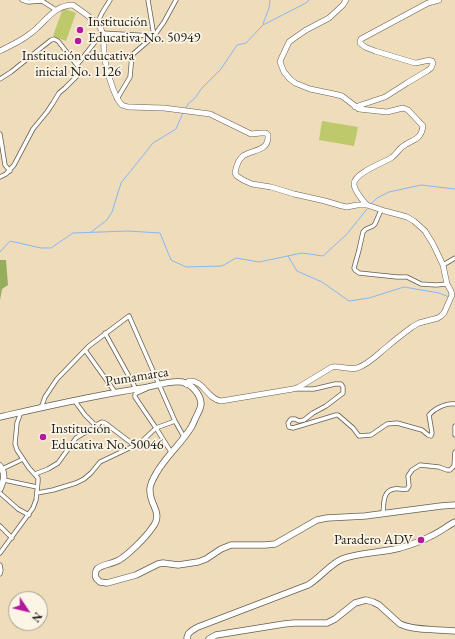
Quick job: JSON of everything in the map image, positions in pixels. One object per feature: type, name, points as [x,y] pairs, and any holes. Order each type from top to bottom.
[{"type":"main road","points":[[346,0],[343,5],[329,18],[306,30],[293,39],[282,54],[280,62],[287,76],[295,83],[310,89],[342,96],[358,109],[387,112],[403,108],[408,110],[423,126],[419,137],[402,147],[389,159],[368,170],[356,179],[354,184],[356,190],[367,205]]},
{"type":"main road","points":[[355,107],[385,97],[420,75],[428,72],[433,64],[432,61],[429,60],[415,63],[375,51],[365,47],[360,43],[360,41],[428,3],[439,0]]},
{"type":"main road","points":[[0,51],[26,37],[38,28],[56,10],[74,2],[97,24],[102,33],[105,58],[117,99],[120,104],[125,106],[164,108],[210,114],[251,134],[266,133],[268,135],[268,139],[265,146],[262,149],[243,156],[238,163],[235,173],[243,180],[252,184],[271,187],[342,206],[367,205],[408,217],[419,225],[433,244],[443,265],[447,284],[452,296],[444,313],[438,318],[419,323],[412,327],[374,358],[358,368],[332,367],[299,387],[293,389],[221,401],[217,401],[213,398],[198,383],[189,381],[186,384]]},
{"type":"main road","name":"Pumamarca","points":[[0,417],[74,400],[115,392],[160,386],[172,382],[182,382],[196,390],[201,406],[192,426],[156,472],[150,486],[151,497],[157,512],[157,520],[155,525],[126,555],[119,560],[98,569],[95,575],[100,582],[107,583],[120,580],[136,575],[158,564],[163,563],[178,565],[198,562],[231,545],[275,544],[317,520],[330,517],[365,516],[455,505]]},
{"type":"main road","points":[[0,489],[4,480],[1,467]]},
{"type":"main road","points":[[187,639],[188,634],[194,629],[308,585],[341,560],[356,555],[398,548],[429,538],[455,522]]},
{"type":"main road","points":[[209,639],[216,635],[284,624],[327,623],[334,620],[355,604],[366,600],[375,603],[404,626],[410,628],[455,631]]},
{"type":"street","points":[[22,0],[28,2],[43,1],[56,10]]},
{"type":"street","points":[[97,24],[110,0]]},
{"type":"street","points":[[148,0],[154,36]]},
{"type":"street","points":[[105,58],[132,55],[154,36],[164,22],[176,0]]},
{"type":"street","points":[[77,65],[102,33],[154,36]]},
{"type":"street","points":[[0,79],[54,39],[58,41],[80,69],[80,73],[66,88],[60,91],[47,112],[35,125],[10,171],[0,177]]},
{"type":"street","points":[[117,99],[130,77],[132,55]]},
{"type":"street","points":[[0,134],[5,162],[10,171]]},
{"type":"street","points":[[381,210],[375,224],[363,232],[355,262],[355,270],[359,273],[407,277],[421,284],[447,284]]},
{"type":"street","points":[[443,265],[455,258]]},
{"type":"street","points":[[41,408],[45,396],[57,379],[96,340],[128,316],[175,421],[184,437]]},
{"type":"street","points":[[105,333],[136,389]]},
{"type":"street","points":[[85,350],[115,392]]},
{"type":"street","points":[[293,389],[314,389],[341,384],[344,390],[343,393],[336,399],[304,420],[299,421],[291,419],[288,423],[289,427],[292,428],[336,414],[353,428],[359,436],[372,435],[387,424],[398,423],[422,430],[431,436],[431,413],[449,403],[455,404]]},
{"type":"street","points":[[160,386],[146,389],[135,394],[134,396],[171,452]]},
{"type":"street","points":[[74,400],[94,426]]},
{"type":"street","points":[[1,551],[29,515],[36,500],[38,478],[29,468],[17,450],[15,444],[16,423],[21,412]]},
{"type":"street","points":[[36,493],[52,490],[84,479],[91,474],[100,462],[140,443],[156,428],[175,421]]},
{"type":"street","points":[[35,474],[58,463],[76,438],[103,422],[134,445]]},
{"type":"street","points":[[455,426],[455,435]]},
{"type":"street","points":[[383,514],[384,501],[387,492],[394,489],[407,489],[409,486],[408,476],[412,470],[420,465],[450,470],[454,466],[455,452]]},
{"type":"street","points":[[1,467],[23,459]]},
{"type":"street","points":[[4,480],[37,487]]},
{"type":"street","points":[[0,493],[18,509],[29,515]]},
{"type":"street","points":[[0,526],[12,538]]},
{"type":"street","points":[[0,565],[0,570]]},
{"type":"green space","points":[[63,8],[76,13],[66,41],[53,36]]},
{"type":"green space","points":[[322,121],[358,127],[354,146],[319,140]]},
{"type":"green space","points":[[0,260],[6,260],[8,285],[2,289],[0,300]]},
{"type":"waterway","points":[[263,24],[269,8],[270,0]]},
{"type":"waterway","points":[[186,108],[202,88],[221,69],[237,45],[246,43],[263,25],[306,3],[309,0]]},
{"type":"waterway","points":[[91,232],[107,220],[112,212],[121,183],[153,143],[176,129],[183,113]]},
{"type":"waterway","points":[[371,204],[377,198],[389,192],[421,185],[455,189]]},
{"type":"waterway","points":[[0,252],[10,241],[41,248],[51,248],[73,233],[128,231],[160,233],[171,260],[186,267],[222,266],[236,258],[259,262],[302,253],[323,256],[347,234],[367,209]]},
{"type":"waterway","points":[[288,256],[297,271],[322,282],[349,301],[369,298],[404,287],[439,293],[449,297]]},
{"type":"place","name":"Institución Educativa No. 50949","points":[[80,30]]},
{"type":"place","name":"Institución educativa inicial No. 1126","points":[[78,41]]},
{"type":"place","name":"Institución Educativa No. 50046","points":[[43,437]]},
{"type":"place","name":"Paradero ADV","points":[[421,540]]}]
